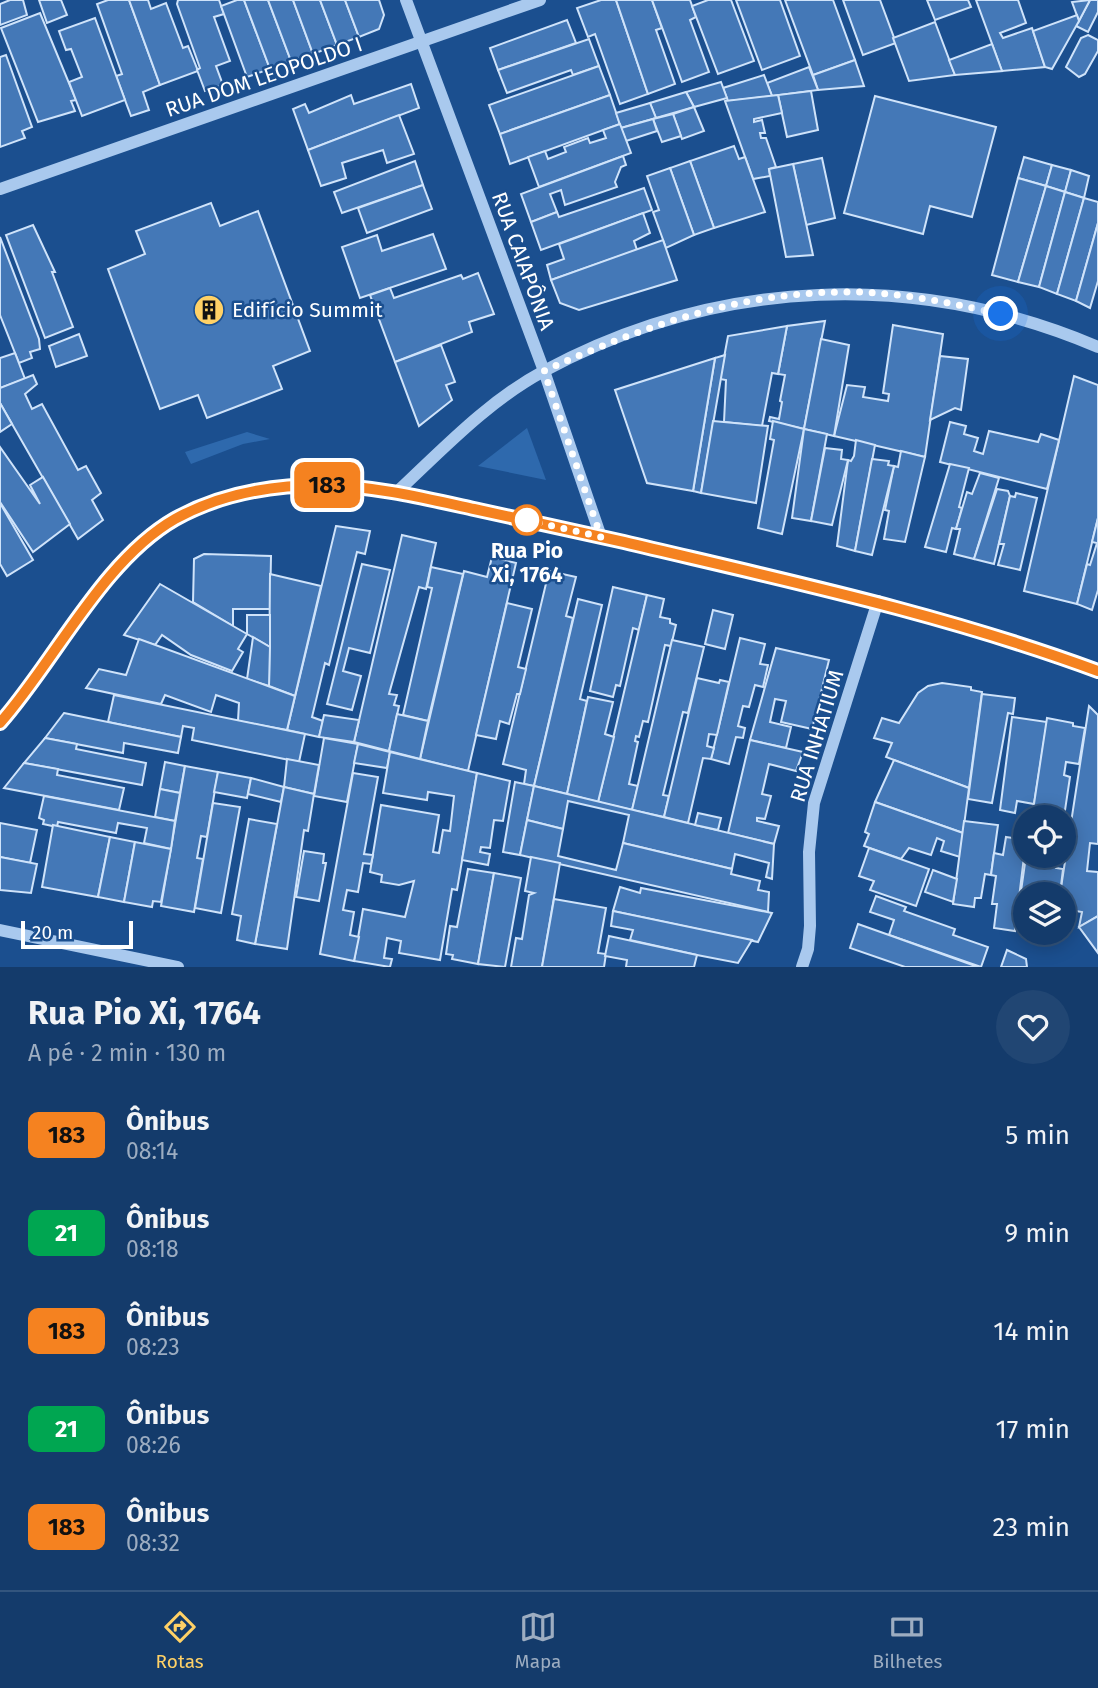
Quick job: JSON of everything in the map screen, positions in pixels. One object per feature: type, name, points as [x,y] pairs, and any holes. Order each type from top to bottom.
[{"type":"street","name":"RUA CAIAPÔNIA","points":[[407,0],[544,371],[601,537]]},
{"type":"street","name":"RUA DOM LEOPOLDO I","points":[[0,189],[540,0]]},
{"type":"street","points":[[397,492],[476,418],[544,371],[657,324],[729,304],[784,295],[843,292],[924,298],[1001,314],[1098,347]]},
{"type":"street","points":[[0,723],[43,670],[105,583],[142,545],[173,521],[205,504],[278,486],[324,485],[397,492],[601,537],[878,601],[999,635],[1098,671]]},
{"type":"street","name":"RUA INHATIUM","points":[[802,967],[808,949],[810,926],[808,852],[814,803],[878,601]]},
{"type":"street","points":[[0,930],[178,967]]},
{"type":"shaded area","points":[[527,428],[546,480],[478,466]]},
{"type":"shaded area","points":[[247,432],[270,439],[243,444],[191,464],[185,452]]},
{"type":"building","points":[[10,0],[23,0],[27,15],[0,25],[0,4]]},
{"type":"building","points":[[39,0],[61,0],[67,15],[47,23]]},
{"type":"building","points":[[108,0],[129,0],[160,85],[143,92],[149,110],[131,116],[116,76],[122,74],[97,4]]},
{"type":"building","points":[[129,0],[148,0],[151,9],[166,3],[183,48],[188,46],[198,71],[160,85]]},
{"type":"building","points":[[178,0],[219,0],[224,14],[214,17],[230,61],[216,66],[223,85],[205,91]]},
{"type":"building","points":[[244,0],[270,69],[247,77],[221,6]]},
{"type":"building","points":[[244,0],[268,0],[291,61],[270,69]]},
{"type":"building","points":[[268,0],[293,0],[313,54],[291,61]]},
{"type":"building","points":[[293,0],[320,0],[337,45],[313,54]]},
{"type":"building","points":[[320,0],[345,0],[359,37],[337,45]]},
{"type":"building","points":[[345,0],[379,0],[384,15],[379,29],[359,37]]},
{"type":"building","points":[[601,0],[616,0],[648,94],[620,104],[595,34],[588,37],[577,8]]},
{"type":"building","points":[[616,0],[652,0],[662,28],[656,30],[675,84],[648,94]]},
{"type":"building","points":[[652,0],[690,0],[696,17],[690,20],[709,72],[682,82]]},
{"type":"building","points":[[708,0],[731,0],[754,61],[718,74],[692,6]]},
{"type":"building","points":[[736,0],[780,0],[800,56],[762,70]]},
{"type":"building","points":[[785,0],[833,0],[855,60],[813,75]]},
{"type":"building","points":[[843,0],[880,0],[896,43],[863,55]]},
{"type":"building","points":[[927,0],[968,0],[971,7],[935,20]]},
{"type":"building","points":[[976,0],[1018,0],[1026,23],[1000,33],[1003,38],[1032,28],[1045,67],[1002,71]]},
{"type":"building","points":[[1090,0],[1098,0],[1098,12],[1088,32],[1076,26]]},
{"type":"building","points":[[1090,0],[1079,21],[1072,2]]},
{"type":"building","points":[[40,13],[76,100],[71,101],[75,111],[38,122],[1,28]]},
{"type":"building","points":[[1077,15],[1079,21],[1052,69],[1045,67],[1033,31]]},
{"type":"building","points":[[95,18],[125,100],[82,116],[69,82],[82,77],[71,49],[66,50],[59,31]]},
{"type":"building","points":[[567,20],[576,43],[498,70],[490,48]]},
{"type":"building","points":[[935,22],[955,75],[909,81],[893,38]]},
{"type":"building","points":[[1088,35],[1098,40],[1098,51],[1085,74],[1079,77],[1066,67],[1081,38]]},
{"type":"building","points":[[589,39],[599,66],[573,75],[571,70],[507,93],[498,70]]},
{"type":"building","points":[[992,44],[1002,71],[955,75],[949,60]]},
{"type":"building","points":[[6,55],[32,127],[22,131],[25,138],[0,147],[0,57]]},
{"type":"building","points":[[855,60],[864,86],[818,90],[813,75]]},
{"type":"building","points":[[599,66],[610,95],[500,134],[489,105]]},
{"type":"building","points":[[809,67],[818,90],[772,96],[767,83]]},
{"type":"building","points":[[764,75],[772,96],[728,101],[723,88]]},
{"type":"building","points":[[721,82],[727,98],[694,107],[686,92]]},
{"type":"building","points":[[411,84],[419,108],[308,150],[293,109],[305,104],[309,113],[351,95],[354,104]]},
{"type":"building","points":[[811,91],[818,130],[787,137],[778,95]]},
{"type":"building","points":[[686,92],[694,107],[656,118],[650,103]]},
{"type":"building","points":[[610,95],[620,124],[510,164],[500,134]]},
{"type":"building","points":[[778,95],[782,113],[754,119],[754,122],[762,120],[765,133],[760,133],[761,138],[766,138],[776,167],[769,169],[770,176],[753,179],[725,101]]},
{"type":"building","points":[[875,96],[996,127],[972,217],[930,206],[923,234],[844,213]]},
{"type":"building","points":[[650,103],[656,118],[621,128],[616,113]]},
{"type":"building","points":[[694,107],[704,131],[682,139],[673,114]]},
{"type":"building","points":[[673,114],[681,136],[662,142],[653,119]]},
{"type":"building","points":[[399,115],[414,154],[387,163],[383,150],[342,163],[346,178],[321,186],[308,150]]},
{"type":"building","points":[[653,119],[657,131],[626,141],[621,128]]},
{"type":"building","points":[[620,124],[631,153],[539,187],[528,157],[545,151],[548,159],[566,152],[564,147],[588,138],[590,143],[606,138],[603,130]]},
{"type":"building","points":[[734,146],[739,159],[745,157],[765,212],[714,228],[690,161]]},
{"type":"building","points":[[623,156],[626,165],[621,167],[615,182],[617,187],[565,205],[561,190],[550,194],[557,212],[531,222],[521,194]]},
{"type":"building","points":[[1024,157],[1052,165],[1046,186],[1018,178]]},
{"type":"building","points":[[822,158],[835,218],[806,225],[793,164]]},
{"type":"building","points":[[415,161],[423,185],[342,213],[334,192]]},
{"type":"building","points":[[690,161],[714,228],[694,235],[670,168]]},
{"type":"building","points":[[793,164],[813,255],[786,257],[769,169]]},
{"type":"building","points":[[1052,165],[1071,170],[1065,192],[1046,186]]},
{"type":"building","points":[[670,168],[694,235],[666,248],[653,212],[659,210],[647,176]]},
{"type":"building","points":[[1071,170],[1089,176],[1084,198],[1065,192]]},
{"type":"building","points":[[1018,178],[1046,186],[1018,282],[992,275]]},
{"type":"building","points":[[423,185],[432,209],[367,233],[358,208]]},
{"type":"building","points":[[1046,186],[1065,192],[1039,287],[1018,282]]},
{"type":"building","points":[[644,188],[652,210],[541,250],[531,222],[557,212],[559,217]]},
{"type":"building","points":[[1065,192],[1084,198],[1057,294],[1039,287]]},
{"type":"building","points":[[1084,198],[1098,202],[1098,223],[1076,301],[1057,294]]},
{"type":"building","name":"Edifício Summit","points":[[211,203],[220,226],[258,211],[310,351],[273,366],[282,389],[207,418],[198,395],[160,409],[108,269],[145,254],[136,231]]},
{"type":"building","points":[[643,213],[650,233],[634,241],[637,250],[551,280],[547,265],[564,259],[559,244]]},
{"type":"building","points":[[1098,223],[1098,281],[1090,308],[1076,301]]},
{"type":"building","points":[[33,225],[55,272],[52,272],[73,327],[45,338],[6,235]]},
{"type":"building","points":[[433,234],[446,269],[360,298],[342,247],[377,235],[382,251]]},
{"type":"building","points":[[0,237],[39,339],[40,349],[30,352],[32,358],[19,363],[0,315]]},
{"type":"building","points":[[663,240],[677,280],[579,310],[560,303],[551,280]]},
{"type":"building","points":[[478,273],[494,314],[469,322],[472,332],[395,362],[370,295],[390,288],[394,298],[461,275],[463,279]]},
{"type":"building","points":[[825,321],[804,429],[769,421],[770,417],[779,419],[785,375],[778,374],[787,326]]},
{"type":"building","points":[[893,325],[943,334],[925,457],[834,436],[847,385],[865,387],[863,397],[888,401],[889,394],[883,393]]},
{"type":"building","points":[[787,326],[778,374],[772,373],[762,426],[724,422],[726,380],[720,379],[728,336]]},
{"type":"building","points":[[79,334],[87,356],[56,367],[49,346]]},
{"type":"building","points":[[821,339],[849,345],[834,436],[804,429]]},
{"type":"building","points":[[441,345],[455,382],[446,385],[452,400],[419,426],[395,362]]},
{"type":"building","points":[[15,353],[25,379],[0,388],[0,358]]},
{"type":"building","points":[[725,355],[701,493],[693,491],[715,358]]},
{"type":"building","points":[[940,356],[968,359],[961,410],[955,408],[930,420]]},
{"type":"building","points":[[715,358],[693,491],[647,483],[615,390]]},
{"type":"building","points":[[33,375],[37,384],[25,394],[32,409],[42,404],[78,470],[86,466],[101,493],[92,500],[103,520],[78,539],[0,403],[0,388]]},
{"type":"building","points":[[1074,376],[1098,385],[1098,518],[1077,604],[1024,591]]},
{"type":"building","points":[[0,403],[12,424],[0,432]]},
{"type":"building","points":[[713,421],[768,426],[756,503],[701,493]]},
{"type":"building","points":[[773,421],[804,429],[782,534],[758,528],[774,440],[770,439]]},
{"type":"building","points":[[950,422],[966,426],[964,434],[978,438],[974,451],[983,454],[989,431],[1038,442],[1041,434],[1059,440],[1047,489],[940,462]]},
{"type":"building","points":[[804,429],[827,434],[811,521],[792,518]]},
{"type":"building","points":[[856,440],[875,445],[855,551],[837,546],[848,460],[851,461],[854,456]]},
{"type":"building","points":[[0,447],[40,504],[30,485],[43,477],[70,524],[33,552],[0,502]]},
{"type":"building","points":[[825,448],[842,450],[841,459],[848,460],[832,525],[811,521]]},
{"type":"building","points":[[901,451],[925,457],[905,542],[884,539],[889,511],[885,510],[894,466],[898,467]]},
{"type":"building","points":[[872,459],[889,461],[888,465],[894,466],[872,555],[855,551]]},
{"type":"building","points":[[950,464],[969,468],[959,507],[962,508],[956,529],[952,528],[946,552],[925,547]]},
{"type":"building","points":[[980,473],[999,478],[974,559],[954,554],[960,529],[956,529],[967,492],[972,494]]},
{"type":"building","points":[[997,489],[1008,491],[1010,496],[994,564],[974,559]]},
{"type":"building","points":[[1016,493],[1037,498],[1020,570],[998,565],[1004,544],[999,544],[1010,496],[1015,497]]},
{"type":"building","points":[[0,503],[33,560],[7,576],[0,564]]},
{"type":"building","points":[[1098,518],[1098,590],[1092,610],[1077,604],[1087,564],[1090,565],[1097,543],[1092,542]]},
{"type":"building","points":[[336,526],[370,531],[365,554],[357,552],[329,665],[325,663],[312,717],[323,721],[319,737],[287,730]]},
{"type":"building","points":[[402,535],[436,543],[426,589],[419,587],[389,694],[397,695],[394,705],[399,706],[389,751],[354,742]]},
{"type":"building","points":[[204,554],[271,556],[270,609],[233,609],[233,626],[193,602],[194,559]]},
{"type":"building","points":[[492,557],[516,563],[468,771],[420,759],[464,571],[487,577]]},
{"type":"building","points":[[362,564],[390,570],[370,653],[349,648],[343,671],[361,676],[352,710],[327,704]]},
{"type":"building","points":[[431,567],[463,574],[428,721],[403,715],[432,588],[427,587]]},
{"type":"building","points":[[549,571],[576,577],[566,616],[573,618],[534,786],[524,784],[526,770],[503,764]]},
{"type":"building","points":[[270,574],[321,586],[295,696],[269,686]]},
{"type":"building","points":[[160,584],[247,634],[238,649],[243,652],[232,671],[191,655],[162,635],[155,645],[124,635]]},
{"type":"building","points":[[613,587],[647,595],[639,630],[633,628],[620,686],[616,685],[613,697],[590,691]]},
{"type":"building","points":[[647,595],[664,599],[660,617],[670,619],[670,623],[676,625],[671,646],[665,645],[648,722],[643,721],[639,737],[636,736],[635,741],[638,742],[629,784],[638,786],[632,810],[598,802]]},
{"type":"building","points":[[578,599],[602,605],[580,699],[587,701],[567,794],[534,786]]},
{"type":"building","points":[[507,603],[532,609],[518,667],[526,669],[520,694],[517,694],[509,724],[500,721],[496,739],[476,735]]},
{"type":"building","points":[[713,610],[733,615],[725,649],[705,644]]},
{"type":"building","points":[[247,615],[270,615],[270,647],[247,634]]},
{"type":"building","points":[[253,637],[270,647],[269,686],[247,679]]},
{"type":"building","points":[[740,638],[765,644],[760,664],[768,665],[763,687],[755,685],[749,707],[743,706],[738,726],[745,728],[743,738],[736,737],[729,764],[711,759]]},
{"type":"building","points":[[139,639],[295,696],[287,730],[238,721],[239,703],[216,695],[211,712],[165,695],[161,704],[86,688],[99,669],[126,675]]},
{"type":"building","points":[[672,640],[704,647],[688,713],[683,712],[663,795],[669,796],[664,817],[632,810]]},
{"type":"building","points":[[776,648],[829,660],[812,729],[781,722],[786,701],[775,699],[770,722],[791,727],[786,748],[750,740]]},
{"type":"building","points":[[697,678],[719,683],[720,680],[729,682],[717,735],[709,734],[707,746],[714,748],[711,759],[703,758],[688,823],[664,817]]},
{"type":"building","points":[[942,683],[971,687],[971,690],[982,692],[969,788],[886,757],[892,743],[874,738],[882,718],[899,723],[918,693],[928,686]]},
{"type":"building","points":[[982,694],[1015,698],[1013,714],[1008,713],[992,803],[968,799]]},
{"type":"building","points":[[114,695],[305,734],[299,762],[192,740],[194,728],[183,726],[181,737],[108,722]]},
{"type":"building","points":[[588,697],[613,702],[605,734],[614,737],[598,802],[567,794]]},
{"type":"building","points":[[1089,706],[1098,715],[1098,844],[1090,843],[1087,871],[1098,872],[1098,916],[1079,927],[1082,912],[1076,911],[1076,882],[1062,882],[1064,868],[1076,868],[1076,805],[1074,805]]},
{"type":"building","points":[[64,713],[181,737],[178,753],[124,743],[123,753],[45,738]]},
{"type":"building","points":[[397,714],[428,721],[420,759],[389,751]]},
{"type":"building","points":[[324,715],[359,720],[354,742],[319,737]]},
{"type":"building","points":[[1012,717],[1047,722],[1034,804],[1017,801],[1016,805],[1013,805],[1013,813],[1000,810]]},
{"type":"building","points":[[1047,718],[1085,728],[1079,764],[1066,762],[1064,775],[1070,777],[1066,805],[1034,805]]},
{"type":"building","points":[[45,738],[77,744],[76,749],[146,763],[142,785],[24,763]]},
{"type":"building","points":[[324,738],[358,744],[347,802],[314,796]]},
{"type":"building","points":[[750,740],[803,752],[796,771],[769,764],[762,794],[771,796],[765,819],[757,818],[757,821],[779,826],[774,844],[728,833]]},
{"type":"building","points":[[358,744],[390,752],[387,768],[354,763]]},
{"type":"building","points":[[390,752],[477,773],[457,890],[452,889],[440,960],[399,953],[401,941],[387,938],[384,958],[392,959],[390,967],[354,961],[363,909],[405,917],[414,881],[399,885],[381,882],[382,875],[370,872],[381,805],[439,815],[433,852],[439,853],[443,830],[450,831],[454,796],[428,792],[427,800],[383,793]]},
{"type":"building","points":[[287,759],[319,765],[314,794],[284,787]]},
{"type":"building","points":[[894,760],[969,788],[963,833],[875,802]]},
{"type":"building","points":[[165,762],[185,766],[180,793],[160,789]]},
{"type":"building","points":[[24,763],[58,769],[57,775],[124,788],[119,810],[4,788]]},
{"type":"building","points":[[185,766],[218,772],[207,837],[201,836],[197,858],[203,859],[194,912],[161,906]]},
{"type":"building","points":[[218,772],[251,778],[247,798],[214,792]]},
{"type":"building","points":[[353,773],[378,777],[364,854],[373,855],[371,864],[363,863],[358,892],[347,890],[343,910],[354,912],[350,935],[359,937],[354,961],[320,954]]},
{"type":"building","points":[[477,773],[510,781],[503,821],[494,820],[490,848],[481,847],[480,852],[490,854],[488,865],[462,860]]},
{"type":"building","points":[[251,778],[284,787],[281,802],[248,794]]},
{"type":"building","points":[[515,782],[534,786],[520,855],[503,852]]},
{"type":"building","points":[[534,786],[774,844],[772,879],[766,877],[769,863],[735,854],[732,869],[623,843],[629,815],[568,801],[563,829],[527,820]]},
{"type":"building","points":[[284,787],[314,794],[308,831],[304,830],[287,949],[255,944]]},
{"type":"building","points":[[160,789],[180,793],[175,821],[155,817]]},
{"type":"building","points":[[44,796],[175,821],[171,849],[144,843],[147,828],[118,823],[116,833],[58,822],[57,827],[43,824],[44,820],[39,818]]},
{"type":"building","points":[[875,802],[963,833],[960,857],[941,851],[944,841],[937,838],[931,855],[909,848],[901,859],[864,846],[869,834],[865,832]]},
{"type":"building","points":[[213,803],[240,807],[221,913],[195,908]]},
{"type":"building","points":[[698,813],[721,818],[718,830],[695,825]]},
{"type":"building","points":[[249,819],[277,824],[255,944],[237,940],[241,916],[232,914]]},
{"type":"building","points":[[527,820],[563,829],[558,856],[616,870],[623,843],[732,869],[731,874],[760,881],[758,890],[769,892],[768,912],[520,855]]},
{"type":"building","points":[[964,821],[998,825],[991,875],[985,874],[981,898],[975,898],[974,907],[953,904]]},
{"type":"building","points":[[0,823],[37,830],[30,863],[0,857]]},
{"type":"building","points":[[53,825],[110,837],[98,897],[42,887]]},
{"type":"building","points":[[110,837],[135,842],[124,902],[98,897]]},
{"type":"building","points":[[1006,837],[1013,838],[1013,868],[1023,868],[1021,882],[1013,882],[1013,931],[994,928],[997,904],[992,904],[996,876],[991,875],[994,853],[1003,855]]},
{"type":"building","points":[[135,842],[171,849],[161,902],[153,901],[152,907],[124,902]]},
{"type":"building","points":[[869,848],[929,869],[916,906],[870,890],[874,881],[859,876]]},
{"type":"building","points":[[304,851],[324,854],[323,863],[326,863],[319,901],[296,897]]},
{"type":"building","points":[[0,857],[37,864],[31,893],[0,890]]},
{"type":"building","points":[[531,857],[560,863],[542,967],[511,967],[516,938],[522,939],[529,895],[534,893],[525,891]]},
{"type":"building","points":[[1024,868],[1063,869],[1061,882],[1022,882]]},
{"type":"building","points":[[468,869],[494,873],[478,964],[452,959],[453,955],[446,954],[450,926],[457,927]]},
{"type":"building","points":[[933,870],[957,879],[953,902],[925,892]]},
{"type":"building","points":[[494,873],[521,878],[505,967],[478,964]]},
{"type":"building","points":[[620,887],[640,893],[641,888],[772,913],[758,942],[613,911]]},
{"type":"building","points":[[876,896],[906,907],[904,911],[955,929],[953,935],[988,947],[981,967],[889,935],[894,920],[870,912]]},
{"type":"building","points":[[554,899],[606,908],[598,953],[606,954],[604,967],[542,967]]},
{"type":"building","points":[[613,911],[752,940],[738,963],[697,955],[630,940],[633,930],[611,926]]},
{"type":"building","points":[[1098,916],[1098,953],[1079,927]]},
{"type":"building","points":[[858,924],[978,967],[905,967],[850,948]]},
{"type":"building","points":[[609,936],[697,955],[694,967],[626,967],[627,960],[605,956]]},
{"type":"building","points":[[1007,950],[1026,959],[1027,967],[1001,967]]},
{"type":"bus line","name":"183","points":[[0,723],[43,670],[105,583],[142,545],[173,521],[205,504],[278,486],[324,485],[397,492],[581,532],[878,601],[999,635],[1098,671]]},
{"type":"place","name":"Edifício Summit","points":[[209,310]]},
{"type":"place","name":"Rua Pio Xi, 1764","points":[[527,520]]},
{"type":"route","points":[[527,520],[601,537],[544,371],[589,351],[657,324],[729,304],[784,295],[843,292],[924,298],[1001,314]]}]
